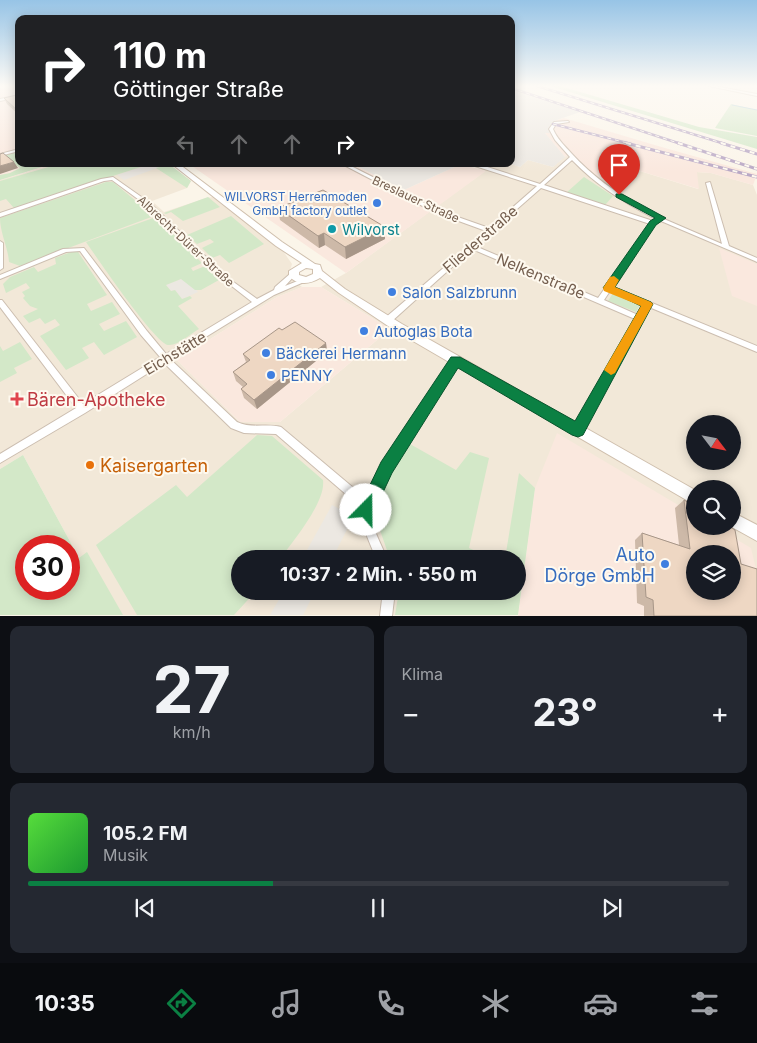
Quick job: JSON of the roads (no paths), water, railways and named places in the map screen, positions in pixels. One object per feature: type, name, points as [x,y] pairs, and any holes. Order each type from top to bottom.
[{"type":"main road","points":[[179,167],[278,244],[317,267],[319,273],[342,291],[456,360],[686,493]]},
{"type":"main road","points":[[278,244],[292,261],[295,277],[342,291]]},
{"type":"main road","points":[[294,272],[302,266],[312,265]]},
{"type":"main road","points":[[307,280],[319,273]]},
{"type":"main road","points":[[741,524],[757,533]]},
{"type":"street","points":[[567,122],[556,122],[551,130],[572,158],[619,195],[662,218],[757,260]]},
{"type":"street","points":[[0,155],[15,151]]},
{"type":"street","name":"Fliederstraße","points":[[388,320],[572,158]]},
{"type":"street","name":"Breslauer Straße","points":[[350,167],[436,211],[488,230]]},
{"type":"street","points":[[483,167],[653,223]]},
{"type":"street","name":"Albrecht-Dürer-Straße","points":[[0,215],[113,178],[148,204],[226,279],[257,304]]},
{"type":"street","points":[[708,183],[726,247]]},
{"type":"street","points":[[600,301],[653,223],[662,218]]},
{"type":"street","points":[[0,243],[0,268]]},
{"type":"street","name":"Nelkenstraße","points":[[470,246],[639,318]]},
{"type":"street","points":[[0,277],[65,250],[82,249],[144,333],[165,358],[238,428],[278,430],[352,493],[369,501]]},
{"type":"street","name":"Eichstätte","points":[[0,459],[257,304],[272,294],[294,272]]},
{"type":"street","name":"Eichstätte","points":[[272,294],[307,280]]},
{"type":"street","points":[[608,288],[757,349]]},
{"type":"street","points":[[0,302],[82,410]]},
{"type":"street","points":[[578,430],[647,304]]},
{"type":"street","points":[[379,550],[367,516],[369,501],[394,455],[456,360]]},
{"type":"street","points":[[386,616],[388,600]]},
{"type":"railway","points":[[592,115],[681,144]]},
{"type":"railway","points":[[630,115],[725,144]]},
{"type":"railway","points":[[553,124],[631,144]]},
{"type":"railway","points":[[626,143],[757,177]]},
{"type":"railway","points":[[678,143],[757,169]]},
{"type":"railway","points":[[721,143],[757,154]]},
{"type":"place","name":"WILVORST Herrenmoden GmbH factory outlet","points":[[377,203]]},
{"type":"place","name":"Wilvorst","points":[[332,229]]},
{"type":"place","name":"Salon Salzbrunn","points":[[392,292]]},
{"type":"place","name":"Autoglas Bota","points":[[364,331]]},
{"type":"place","name":"Bäckerei Hermann","points":[[266,353]]},
{"type":"place","name":"PENNY","points":[[271,375]]},
{"type":"place","name":"Bären-Apotheke","points":[[17,399]]},
{"type":"place","name":"Kaisergarten","points":[[90,465]]},
{"type":"place","name":"Auto Dörge GmbH","points":[[665,564]]}]
